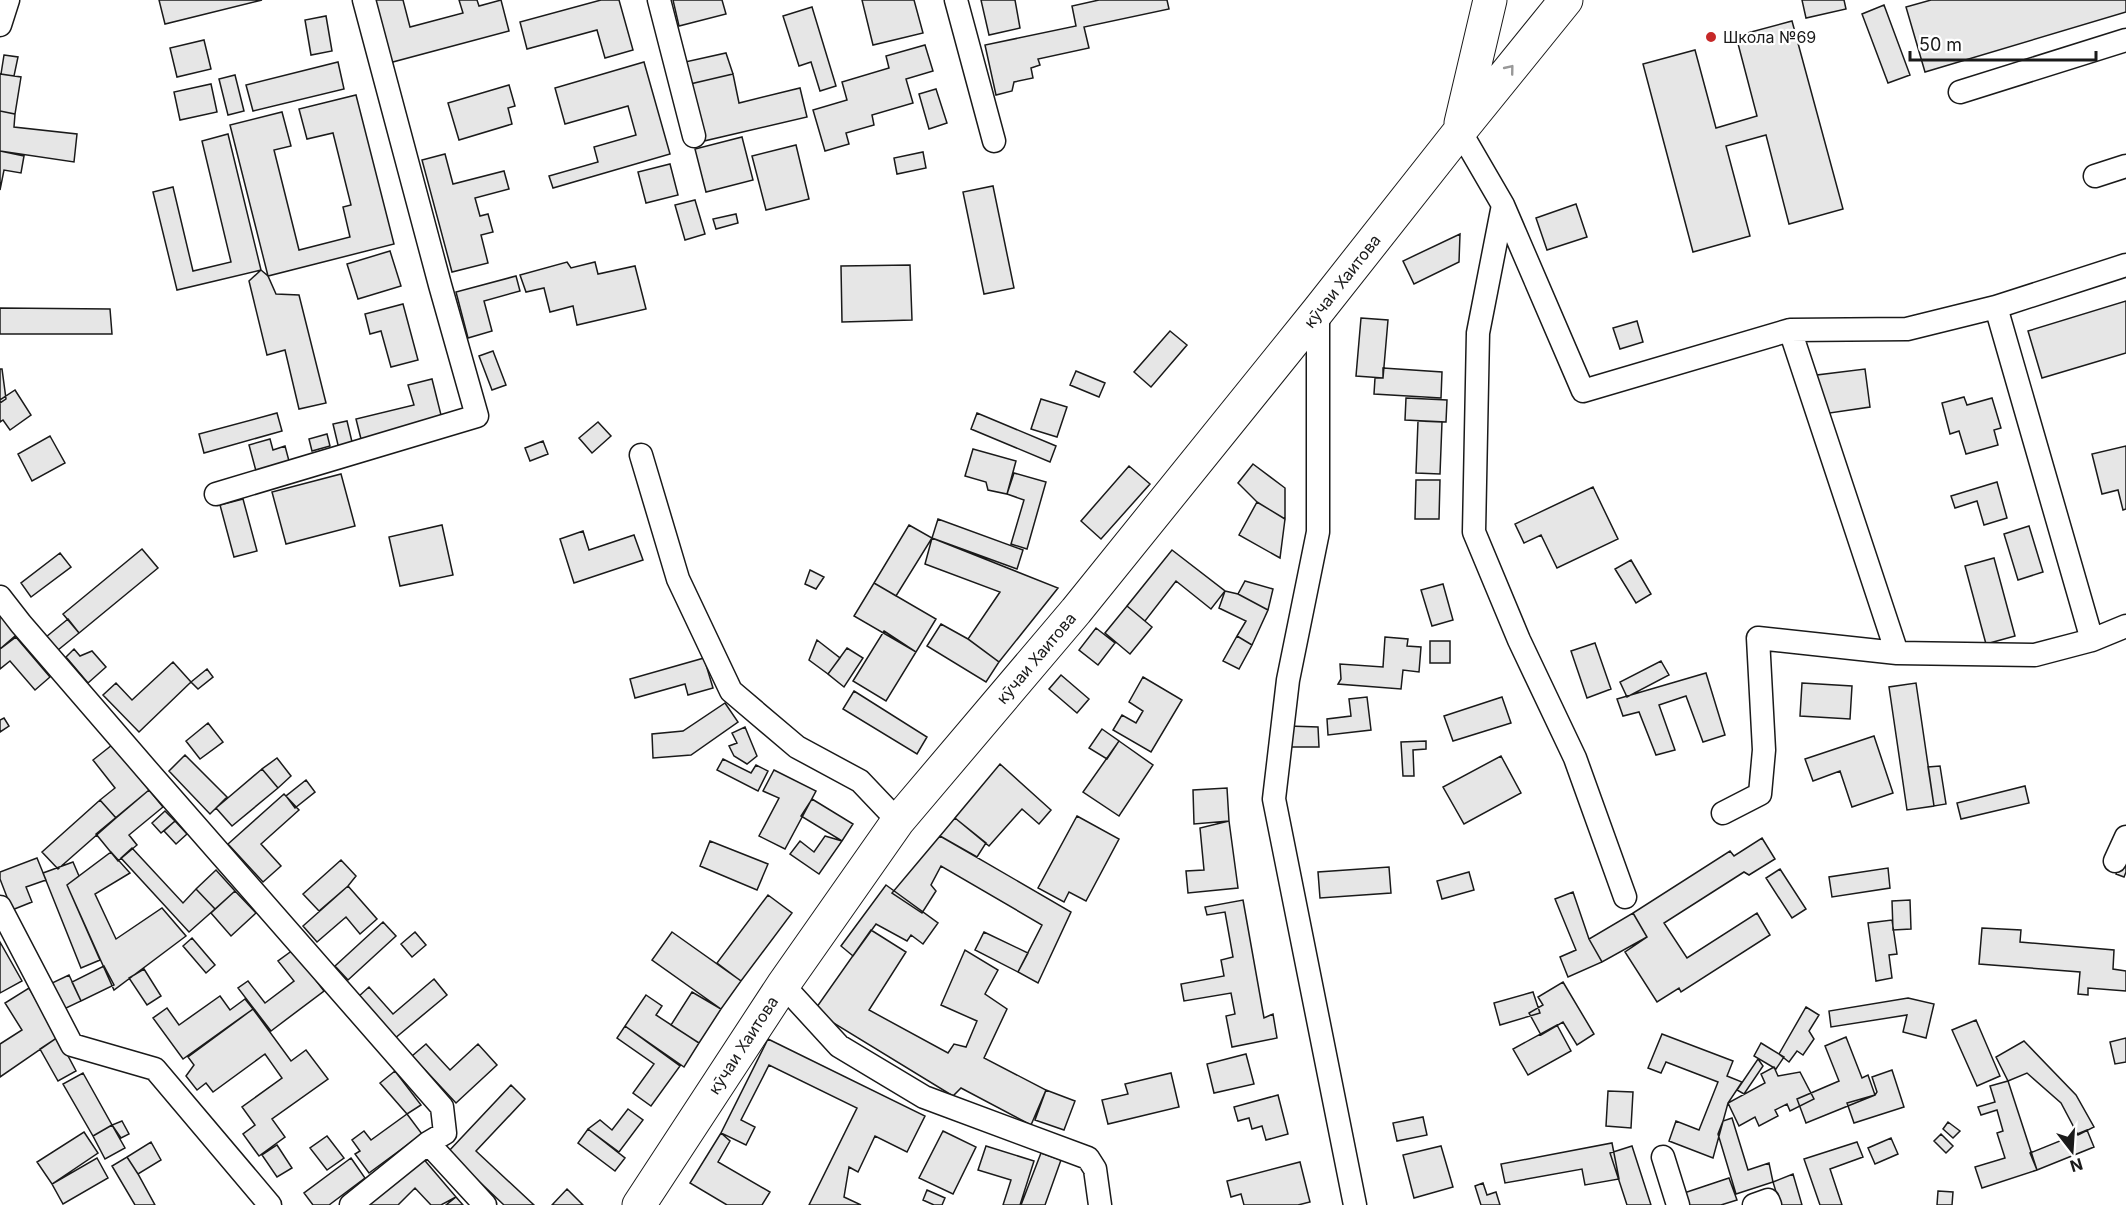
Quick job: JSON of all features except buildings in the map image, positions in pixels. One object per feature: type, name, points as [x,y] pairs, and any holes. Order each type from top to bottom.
[{"type":"main road","points":[[1460,131],[1490,0]]},
{"type":"main road","name":"кӯчаи Хаитова","points":[[639,1205],[783,985],[898,821],[1076,611],[1566,0]]},
{"type":"street","points":[[0,26],[8,0]]},
{"type":"street","points":[[216,494],[477,416],[364,0]]},
{"type":"street","points":[[659,0],[694,136]]},
{"type":"street","points":[[956,0],[994,141]]},
{"type":"street","points":[[1960,92],[2126,40]]},
{"type":"street","points":[[1460,131],[1503,205],[1583,391],[1790,330],[1907,329],[1996,307],[2126,266]]},
{"type":"street","points":[[2095,176],[2126,166]]},
{"type":"street","points":[[1503,205],[1478,333],[1474,532],[1518,640],[1575,758],[1625,897]]},
{"type":"street","points":[[1996,307],[2092,640]]},
{"type":"street","points":[[1318,311],[1318,532],[1288,680],[1274,799],[1355,1205]]},
{"type":"street","points":[[1790,330],[1897,653]]},
{"type":"street","points":[[641,455],[678,579],[731,691],[797,747],[860,782],[898,821]]},
{"type":"street","points":[[0,597],[130,751],[442,1107],[445,1133],[428,1143],[351,1205]]},
{"type":"street","points":[[1722,813],[1760,794],[1764,750],[1758,638],[1897,653],[2035,655],[2092,640],[2126,627]]},
{"type":"street","points":[[2115,861],[2126,837]]},
{"type":"street","points":[[0,907],[72,1045],[155,1069],[270,1205]]},
{"type":"street","points":[[783,985],[839,1046],[924,1097],[1088,1158],[1095,1168],[1100,1205]]},
{"type":"street","points":[[428,1143],[485,1205]]},
{"type":"street","points":[[1663,1157],[1678,1205]]},
{"type":"street","points":[[1754,1205],[1768,1200],[1770,1205]]},
{"type":"place","name":"Школа №69","points":[[1711,37]]}]
